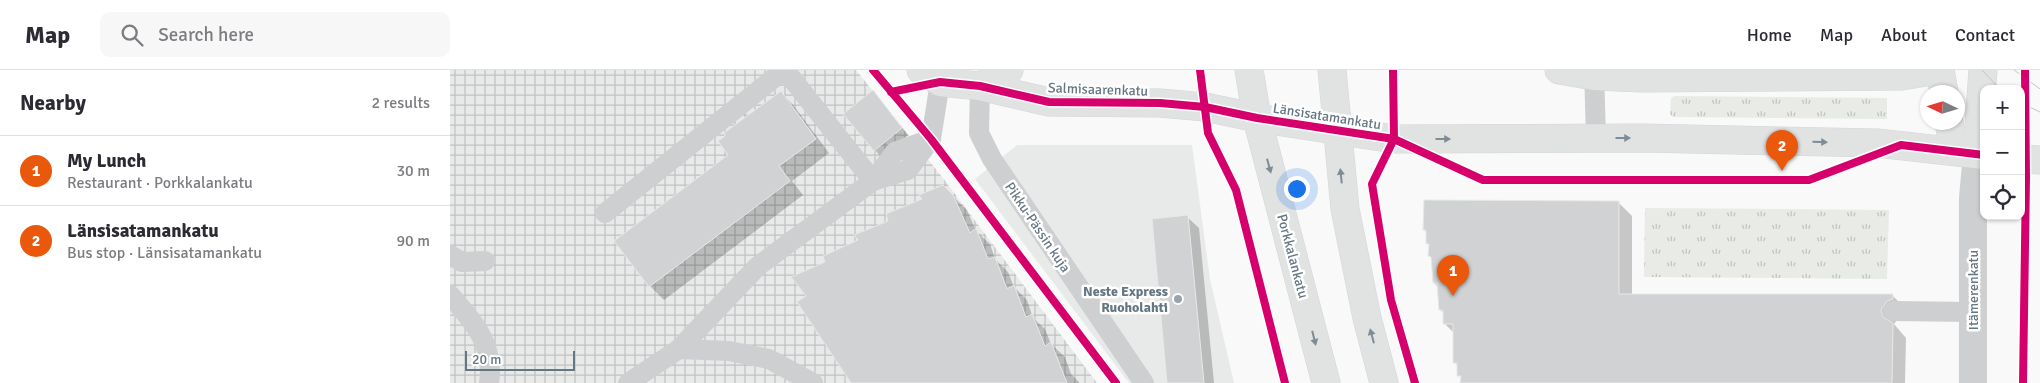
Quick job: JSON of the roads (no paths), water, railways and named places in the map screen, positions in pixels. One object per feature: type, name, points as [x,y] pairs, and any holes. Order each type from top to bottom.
[{"type":"main road","points":[[980,86],[1009,70]]},
{"type":"main road","name":"Porkkalankatu","points":[[1248,70],[1257,118],[1326,383]]},
{"type":"main road","points":[[1332,70],[1336,129],[1345,209],[1367,318],[1384,383]]},
{"type":"main road","points":[[1559,70],[1594,73],[1902,76],[1939,70],[1942,85]]},
{"type":"main road","name":"Itämerenkatu","points":[[1971,153],[1983,70]]},
{"type":"main road","name":"Salmisaarenkatu","points":[[930,76],[1049,102],[1160,103],[1205,107],[1257,118]]},
{"type":"main road","name":"Länsisatamankatu","points":[[1257,118],[1394,139],[1596,138],[1877,143],[1971,153]]},
{"type":"main road","name":"Itämerenkatu","points":[[1955,130],[1971,153]]},
{"type":"main road","points":[[2025,159],[2040,160]]},
{"type":"street","name":"Itämerenkatu","points":[[1971,153],[1973,198],[1972,383]]},
{"type":"lane","points":[[605,213],[785,70],[873,181]]},
{"type":"lane","points":[[1594,73],[1596,138]]},
{"type":"lane","points":[[628,383],[679,349],[758,266],[873,181],[895,152],[931,139],[930,76]]},
{"type":"lane","name":"Pikku-Pässin kuja","points":[[980,86],[979,133],[992,159],[1144,383]]},
{"type":"lane","points":[[450,255],[462,262],[485,261]]},
{"type":"lane","points":[[450,295],[476,324],[484,337],[489,357],[489,383]]},
{"type":"lane","points":[[1893,311],[1972,312]]},
{"type":"lane","points":[[679,349],[729,351],[769,358],[812,383]]},
{"type":"tram line","points":[[1982,70],[1996,85]]},
{"type":"tram line","points":[[2014,70],[2040,89]]},
{"type":"tram line","points":[[2025,105],[2040,112]]},
{"type":"place","name":"Länsisatamankatu","points":[[1782,171]]},
{"type":"place","name":"My Lunch","points":[[1453,296]]},
{"type":"place","name":"Neste Express Ruoholahti","points":[[1178,299]]}]
